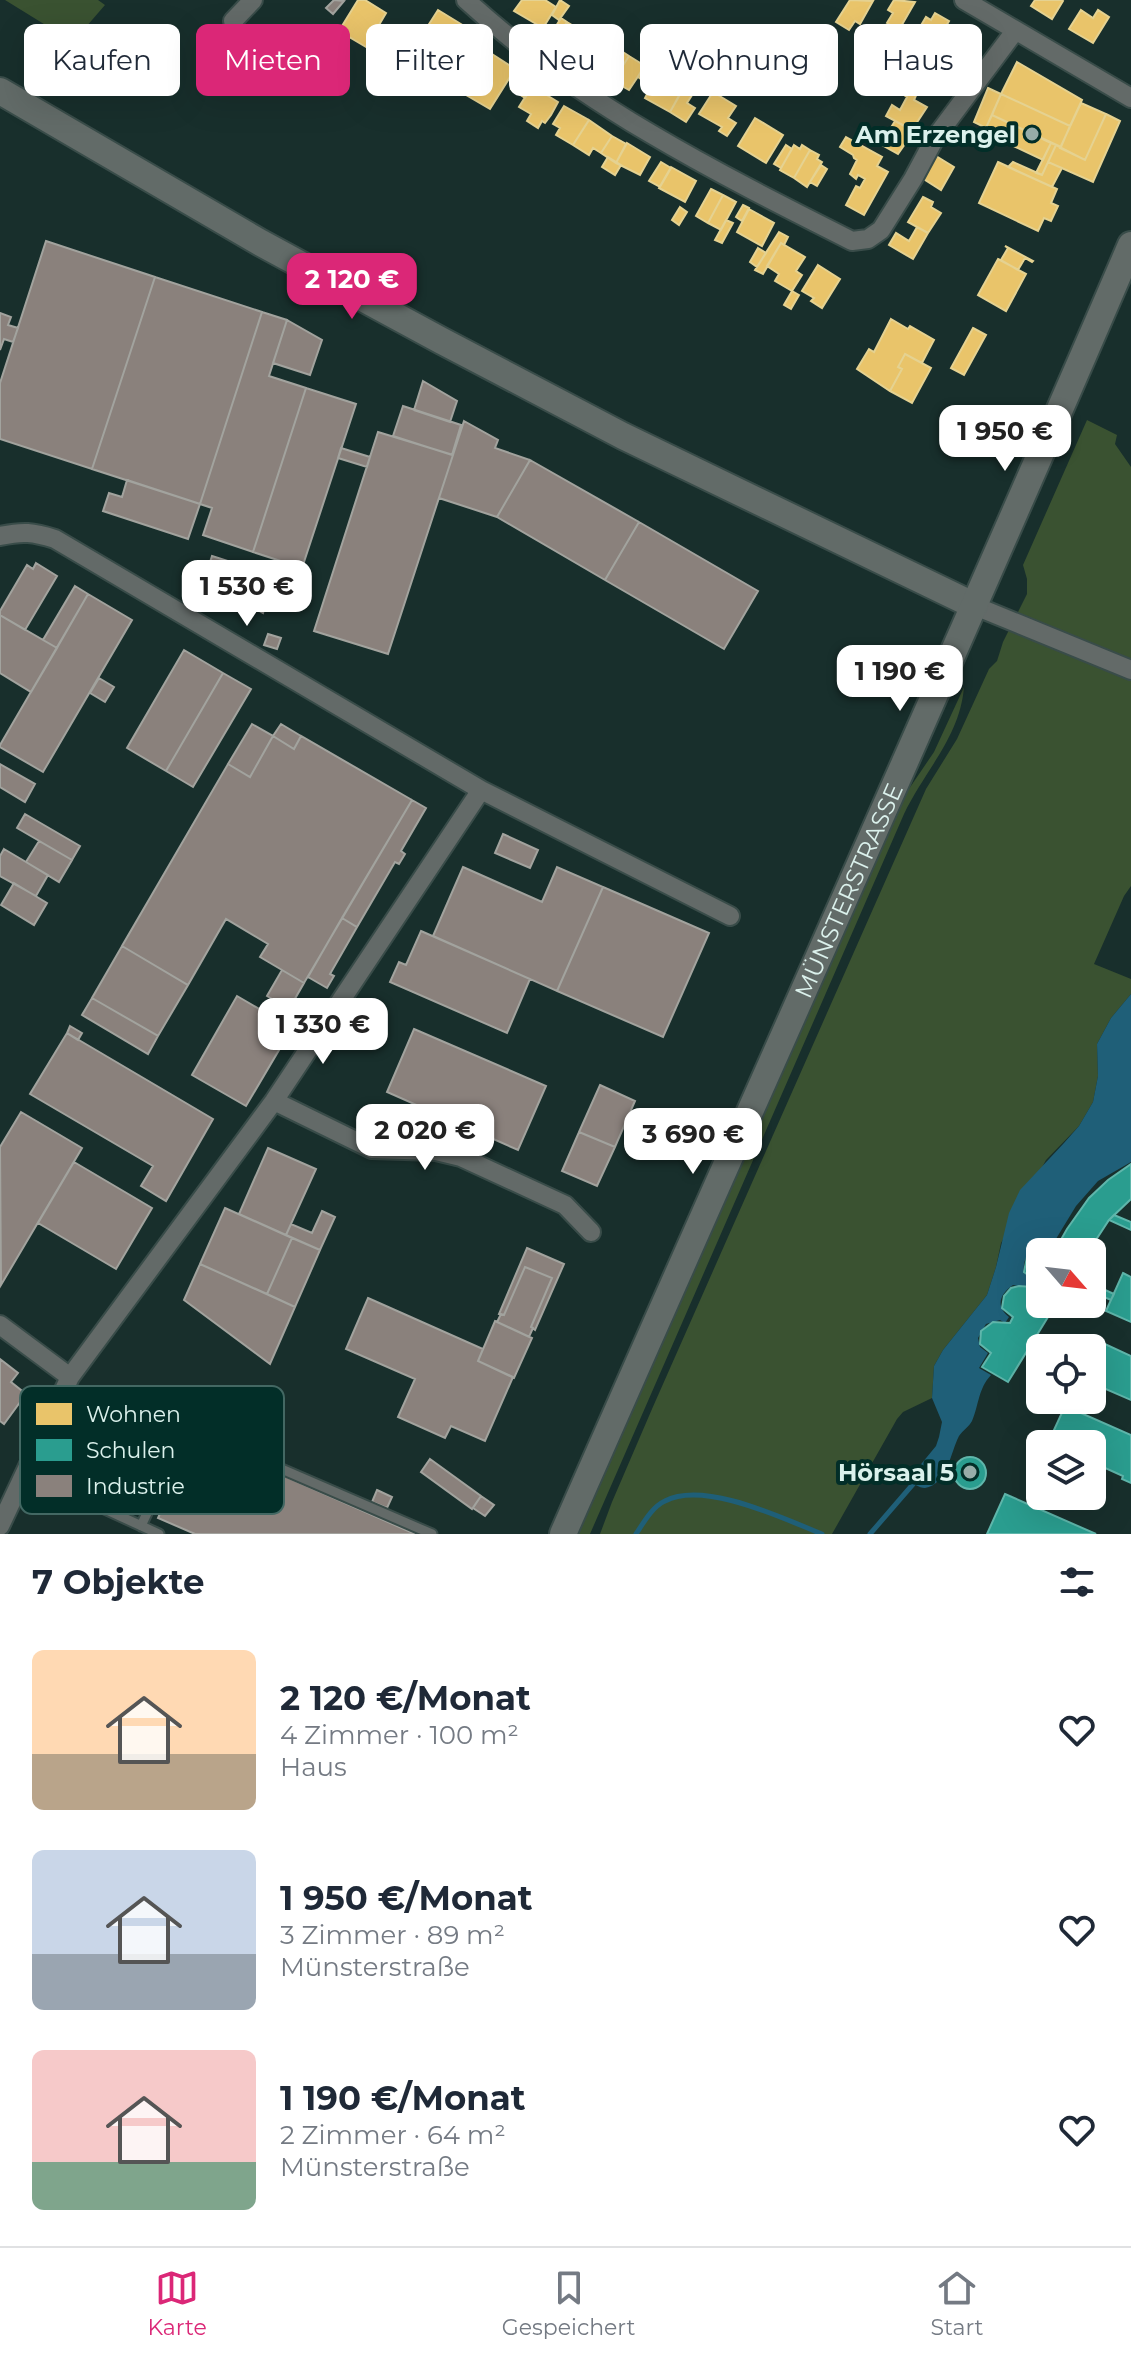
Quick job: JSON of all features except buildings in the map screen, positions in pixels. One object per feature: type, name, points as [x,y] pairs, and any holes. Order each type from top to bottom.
[{"type":"main road","points":[[0,91],[261,243],[442,341],[623,436],[975,606]]},
{"type":"main road","name":"MÜNSTERSTRASSE","points":[[563,1534],[975,606],[1131,245]]},
{"type":"street","points":[[233,21],[253,0]]},
{"type":"street","points":[[466,0],[534,57],[646,132],[852,241],[868,239],[881,230],[935,138],[1015,31]]},
{"type":"street","points":[[964,0],[1131,98]]},
{"type":"street","points":[[0,536],[34,532],[55,539],[481,790],[730,916]]},
{"type":"street","points":[[975,606],[1131,670]]},
{"type":"street","points":[[66,1386],[274,1101],[481,790]]},
{"type":"street","points":[[274,1101],[372,1149],[436,1151],[461,1157],[565,1205],[591,1232]]},
{"type":"street","points":[[0,1325],[70,1377]]},
{"type":"street","points":[[0,1526],[20,1481]]},
{"type":"lane","points":[[284,1470],[432,1534]]},
{"type":"lane","points":[[115,1514],[159,1534]]},
{"type":"lane","points":[[141,1526],[147,1514]]},
{"type":"green space","points":[[5,0],[98,0],[105,5],[89,24],[44,24]]},
{"type":"green space","points":[[1087,420],[1117,435],[1115,444],[1131,467],[1131,886],[1094,964],[1131,979],[1131,994],[1111,1018],[1097,1044],[1098,1076],[1093,1102],[1079,1126],[1046,1160],[1001,1243],[987,1295],[934,1366],[932,1398],[903,1412],[897,1419],[832,1534],[600,1534],[652,1409],[926,789],[957,739],[1027,594],[1023,565]]},
{"type":"green space","points":[[964,687],[949,738],[904,814],[590,1534],[575,1534],[898,805],[934,752]]},
{"type":"water","points":[[1131,994],[1131,1162],[1098,1181],[1076,1206],[1057,1238],[1026,1238],[1026,1288],[1013,1285],[1002,1296],[1002,1309],[1009,1317],[1005,1323],[1000,1320],[986,1324],[978,1338],[980,1347],[988,1353],[979,1368],[991,1375],[981,1391],[972,1421],[959,1436],[938,1481],[925,1488],[918,1486],[908,1480],[936,1446],[942,1422],[932,1398],[934,1366],[987,1295],[1009,1213],[1020,1190],[1079,1126],[1093,1102],[1098,1076],[1097,1044],[1111,1018]]},
{"type":"waterway","points":[[870,1534],[914,1483]]},
{"type":"waterway","points":[[636,1534],[660,1504],[681,1496],[701,1495],[766,1511],[822,1534]]},
{"type":"place","name":"Am Erzengel","points":[[1032,134]]},
{"type":"place","name":"Hörsaal 5","points":[[970,1472]]}]
